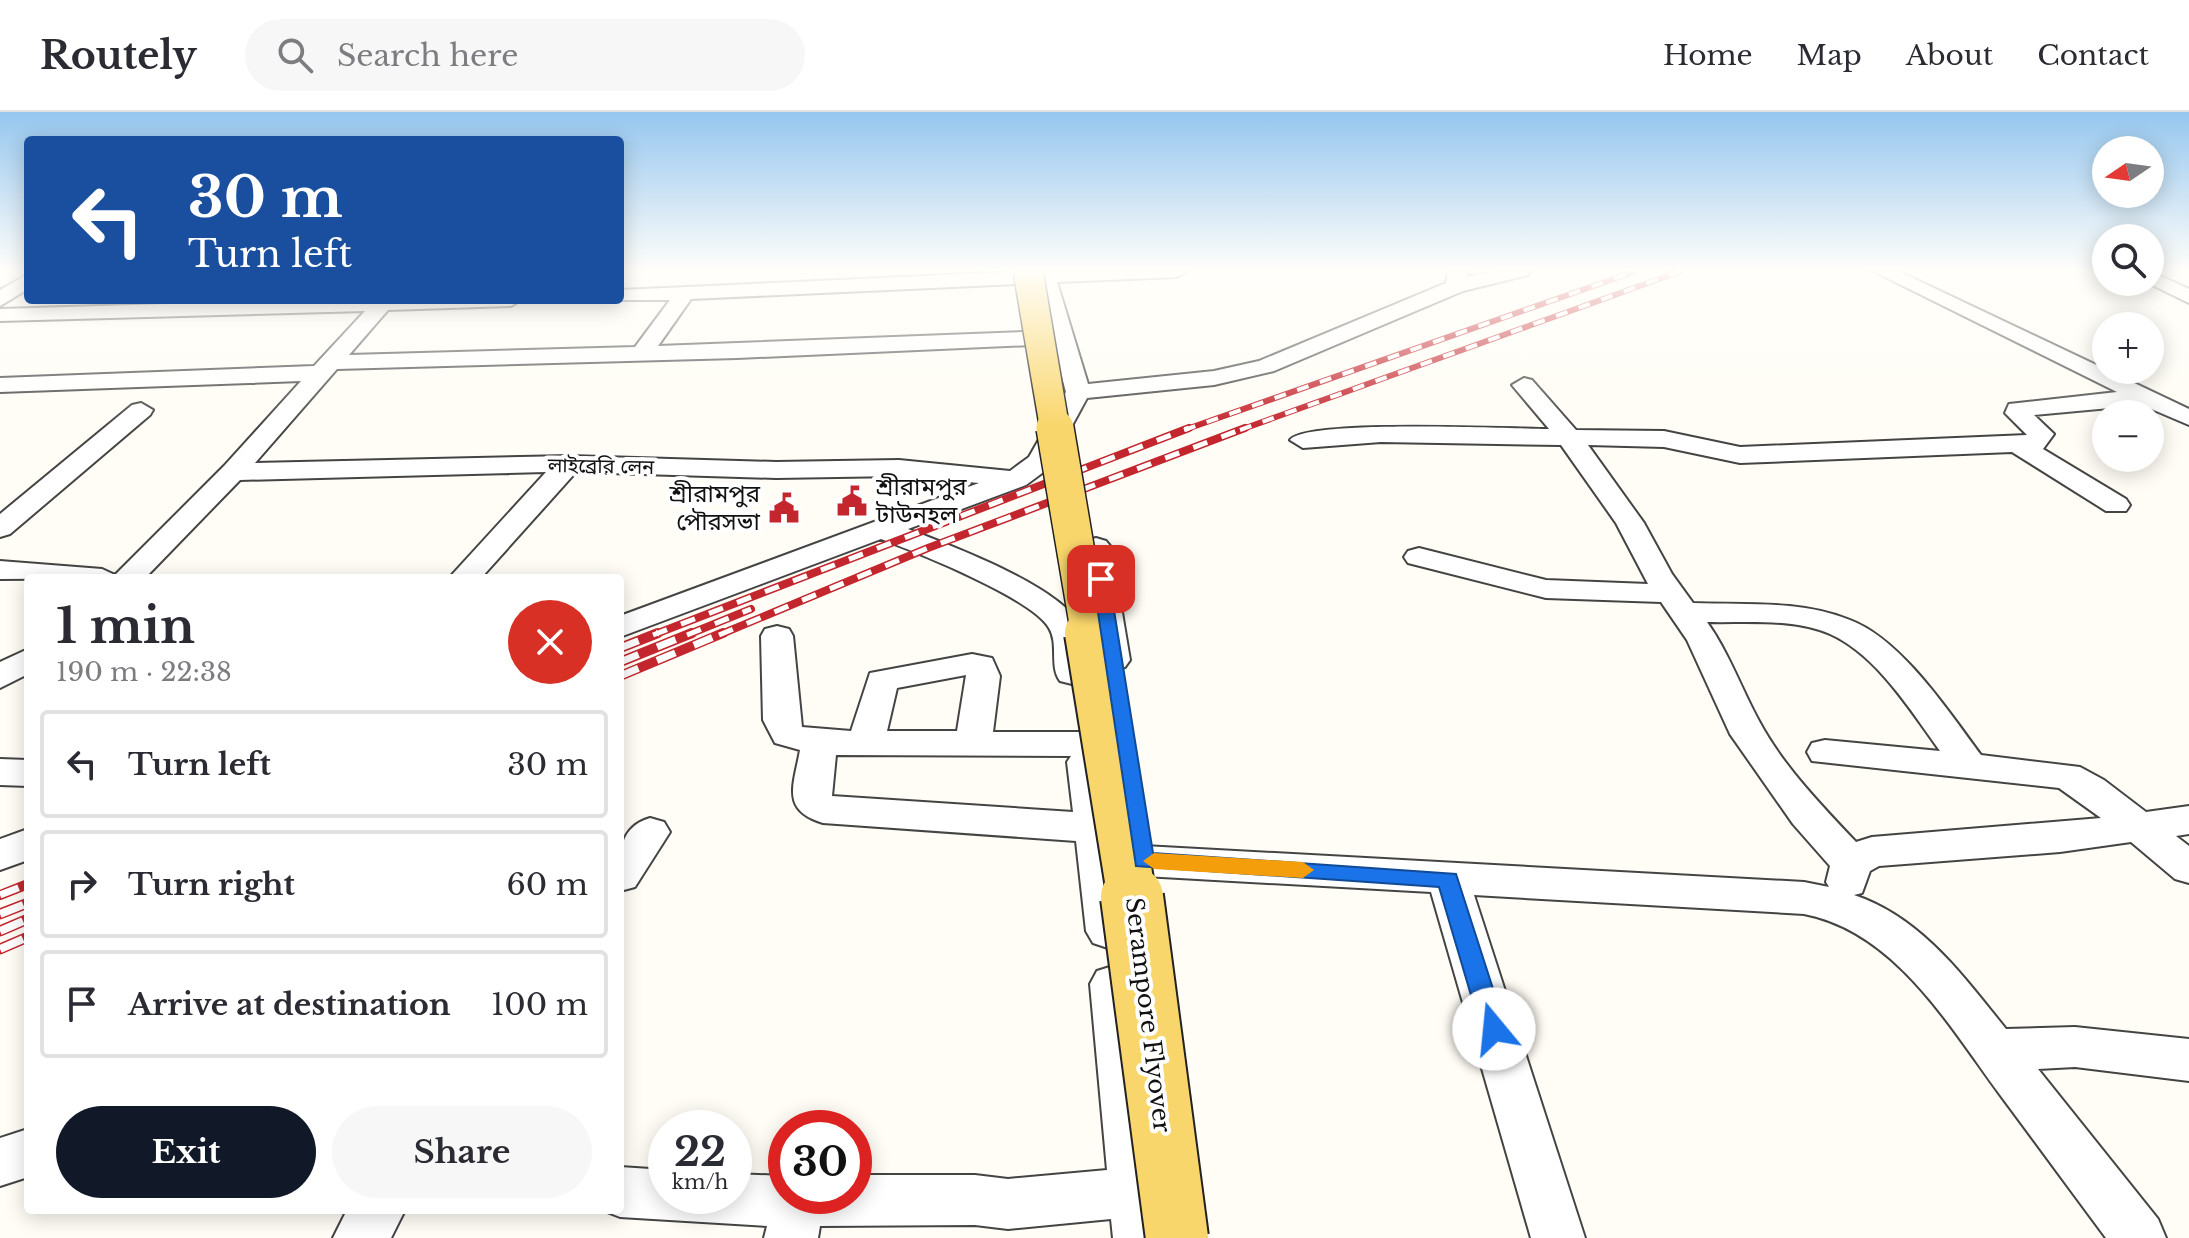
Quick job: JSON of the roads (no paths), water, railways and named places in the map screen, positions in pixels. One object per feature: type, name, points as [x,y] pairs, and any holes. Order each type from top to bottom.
[{"type":"main road","name":"Serampore Flyover","points":[[1047,324],[1121,822],[1177,1238]]},
{"type":"street","points":[[132,574],[233,472],[365,324]]},
{"type":"street","points":[[642,353],[663,324]]},
{"type":"street","points":[[624,625],[1016,479],[1040,462],[1078,392],[1057,324]]},
{"type":"street","points":[[1078,392],[1214,378],[1266,366],[1358,324]]},
{"type":"street","points":[[1993,324],[2189,418]]},
{"type":"street","points":[[0,385],[326,367],[1062,337]]},
{"type":"street","points":[[1524,385],[1568,436],[1630,523],[1676,602],[1703,640],[1743,726],[1763,756],[1807,814],[1851,863]]},
{"type":"street","points":[[1303,440],[1381,434],[1568,436],[1675,440],[1735,454],[2019,445],[2038,442],[2042,437],[2015,410],[2146,397]]},
{"type":"street","points":[[0,528],[141,410]]},
{"type":"street","points":[[2019,445],[2116,505]]},
{"type":"street","points":[[468,574],[569,464]]},
{"type":"street","name":"লাইব্রেরি লেন","points":[[233,472],[569,464],[776,470],[899,468],[1016,479]]},
{"type":"street","points":[[752,1211],[795,1220],[914,1198],[1138,1215],[1096,828],[1066,628],[1061,621],[980,571],[879,529]]},
{"type":"street","points":[[1096,547],[1202,1238]]},
{"type":"street","points":[[1419,557],[1546,589],[1676,602],[1824,622],[1852,633],[1925,706],[1969,765]]},
{"type":"street","points":[[0,570],[51,574]]},
{"type":"street","points":[[777,636],[784,730],[795,739],[819,743],[1083,744]]},
{"type":"street","points":[[0,647],[24,648]]},
{"type":"street","points":[[0,677],[24,662]]},
{"type":"street","points":[[866,742],[882,680],[889,676],[972,664],[980,665],[983,676],[974,742]]},
{"type":"street","points":[[819,743],[810,791],[811,800],[823,809],[1096,828]]},
{"type":"street","points":[[1825,752],[2067,776],[2091,789],[2138,830],[2189,868]]},
{"type":"street","points":[[0,772],[24,773]]},
{"type":"street","points":[[1847,907],[1846,871],[1851,863],[1872,852],[2138,830],[2189,820]]},
{"type":"street","points":[[624,870],[650,832]]},
{"type":"street","points":[[0,855],[24,846]]},
{"type":"street","points":[[1144,861],[1804,898],[1847,907],[1913,951],[1996,1050],[2139,1238]]},
{"type":"street","points":[[1448,879],[1558,1238]]},
{"type":"street","points":[[1996,1050],[2075,1047],[2189,1060]]},
{"type":"street","points":[[0,1162],[24,1154]]},
{"type":"street","points":[[624,1192],[648,1194]]},
{"type":"street","points":[[360,1238],[375,1214]]},
{"type":"railway","points":[[1184,430],[1487,324]]},
{"type":"railway","points":[[1240,430],[1535,324]]},
{"type":"railway","points":[[653,635],[1189,428]]},
{"type":"railway","points":[[719,635],[928,548],[1245,428]]},
{"type":"railway","points":[[687,635],[751,609]]},
{"type":"railway","points":[[624,646],[658,633]]},
{"type":"railway","points":[[624,660],[692,633]]},
{"type":"railway","points":[[624,674],[723,633]]},
{"type":"railway","points":[[0,895],[24,886]]},
{"type":"railway","points":[[0,914],[24,905]]},
{"type":"railway","points":[[0,931],[24,921]]},
{"type":"railway","points":[[0,949],[24,939]]},
{"type":"place","name":"শ্রীরামপুর টাউনহল","points":[[852,501]]},
{"type":"place","name":"শ্রীরামপুর পৌরসভা","points":[[784,508]]}]
